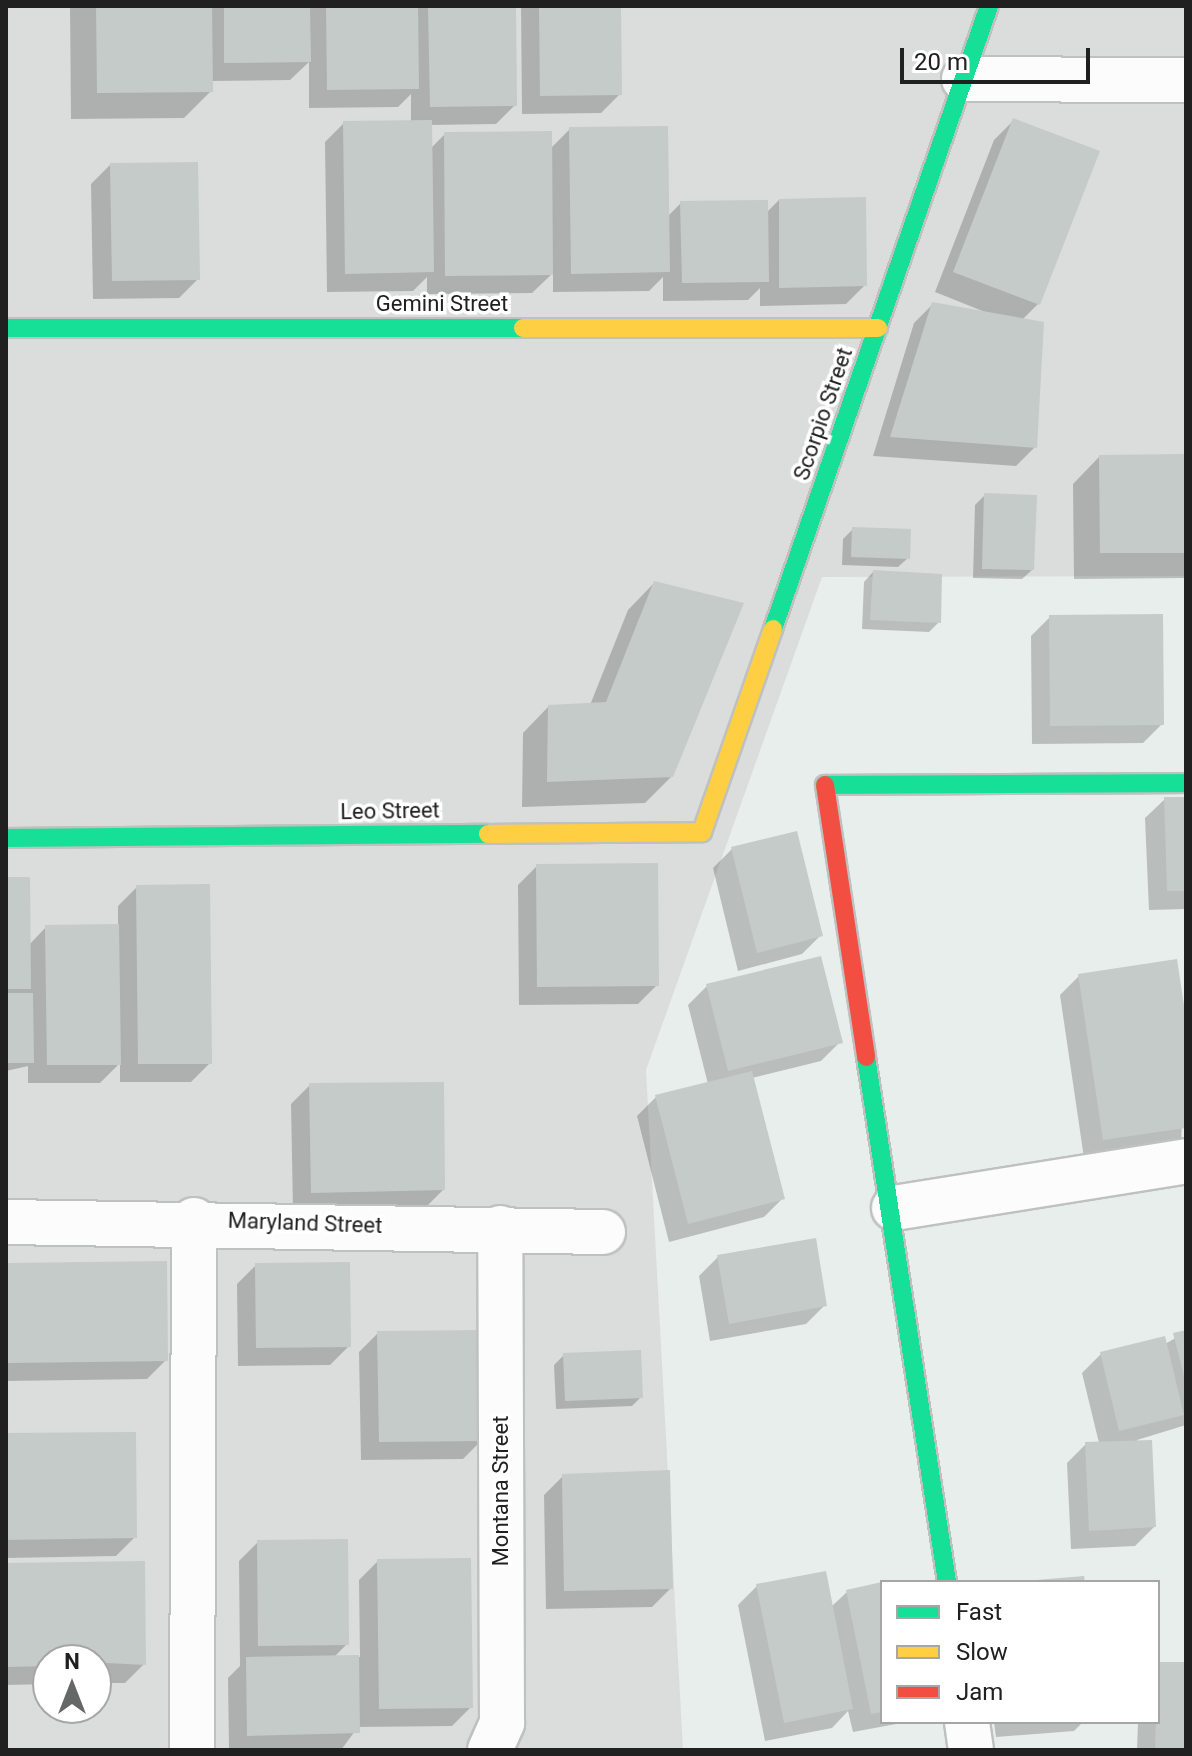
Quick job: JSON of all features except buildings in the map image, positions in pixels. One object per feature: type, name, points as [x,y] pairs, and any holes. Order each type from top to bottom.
[{"type":"street","name":"Scorpio Street","points":[[728,766],[989,6]]},
{"type":"street","points":[[964,79],[1186,80]]},
{"type":"street","name":"Gemini Street","points":[[6,328],[878,328]]},
{"type":"street","name":"Leo Street","points":[[6,838],[702,832],[728,766]]},
{"type":"street","points":[[947,1580],[894,1208],[824,785],[1186,783]]},
{"type":"street","points":[[894,1208],[1186,1161]]},
{"type":"street","points":[[192,1750],[194,1220]]},
{"type":"street","name":"Maryland Street","points":[[6,1222],[194,1220],[603,1232]]},
{"type":"street","name":"Montana Street","points":[[490,1750],[502,1723],[500,1228]]},
{"type":"street","points":[[967,1724],[971,1750]]},
{"type":"shaded area","points":[[6,6],[1186,6],[1186,576],[822,577],[646,1070],[683,1750],[6,1750]]},
{"type":"traffic: fast","points":[[773,629],[989,6]]},
{"type":"traffic: fast","points":[[6,328],[523,328]]},
{"type":"traffic: fast","points":[[825,785],[1186,783]]},
{"type":"traffic: fast","points":[[6,838],[488,834]]},
{"type":"traffic: fast","points":[[866,1057],[947,1580]]},
{"type":"traffic: slow","points":[[523,328],[878,328]]},
{"type":"traffic: slow","points":[[488,834],[702,832],[773,629]]},
{"type":"traffic: jam","points":[[825,785],[866,1057]]}]
